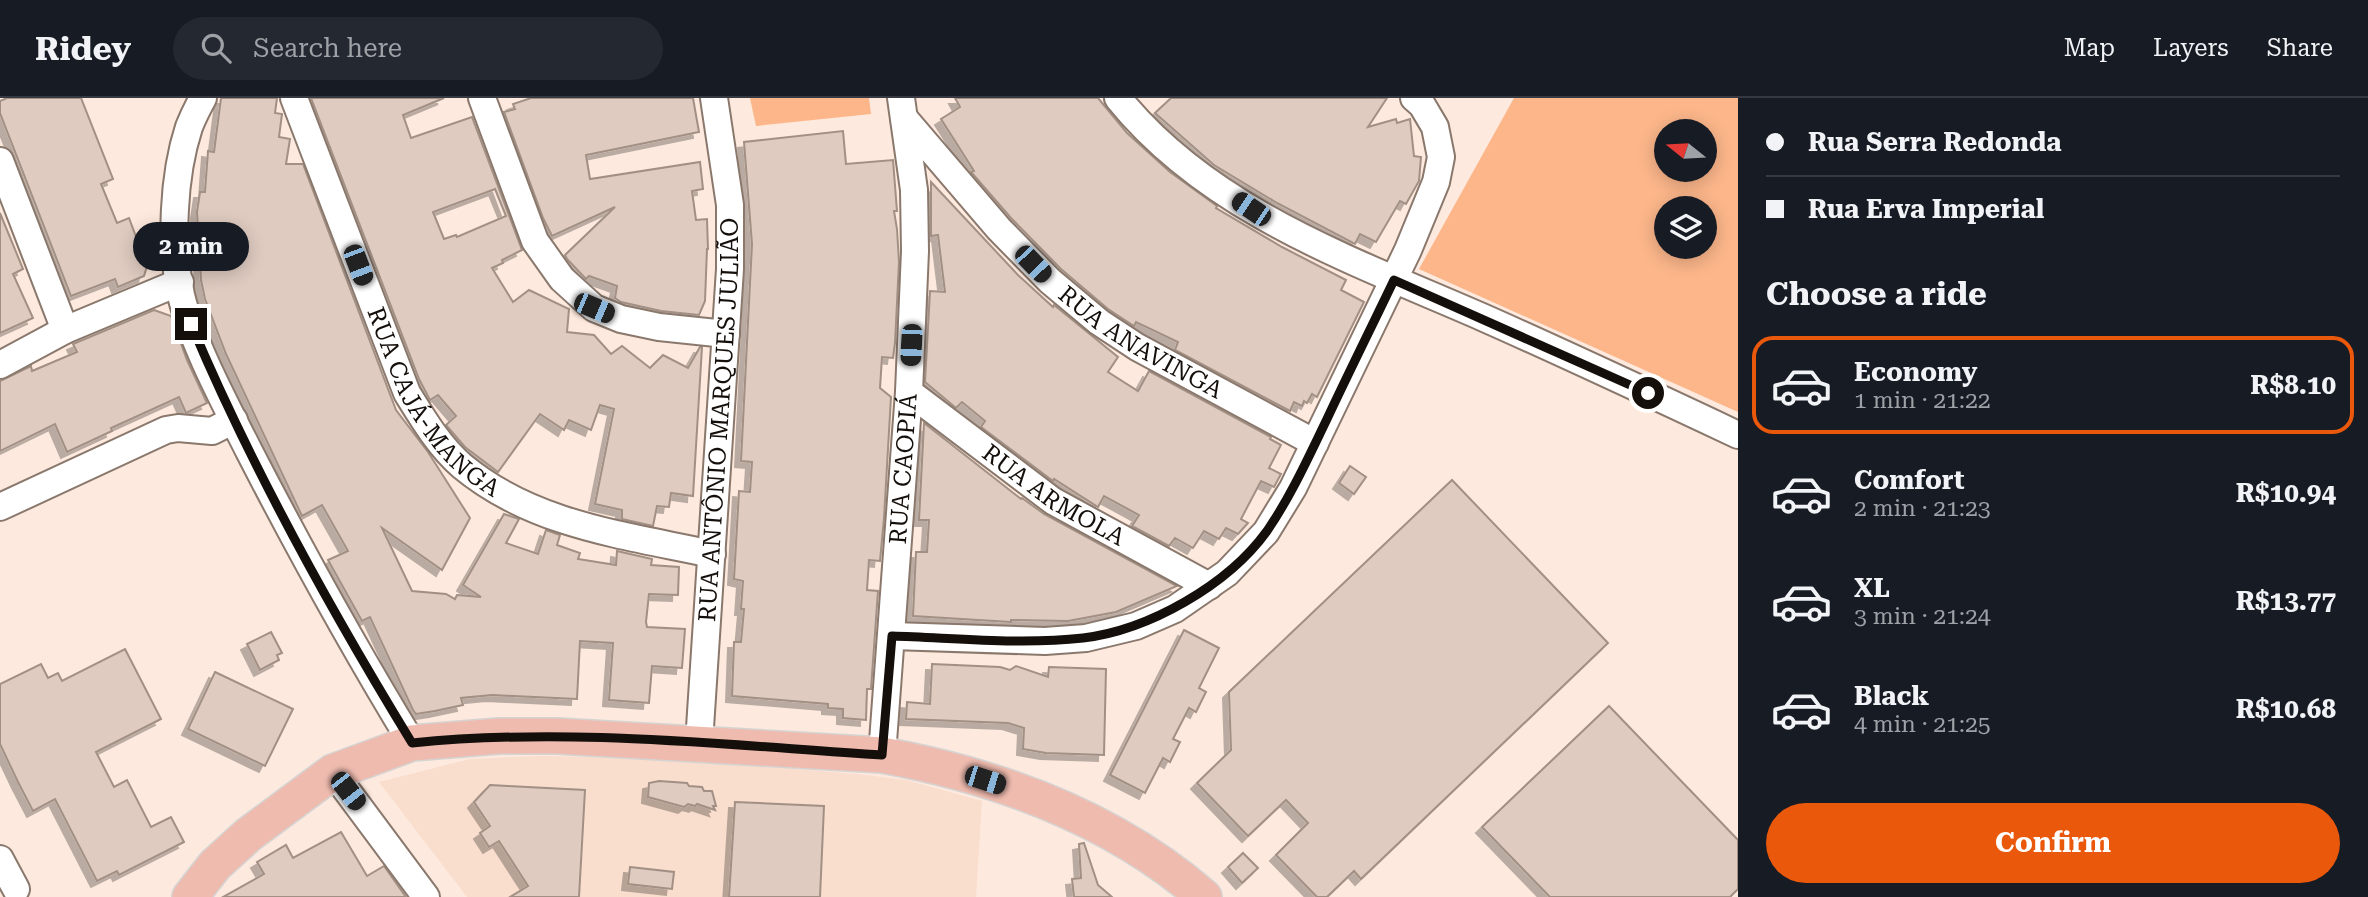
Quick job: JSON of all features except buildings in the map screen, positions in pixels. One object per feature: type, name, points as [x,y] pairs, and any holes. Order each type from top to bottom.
[{"type":"main road","points":[[190,897],[215,865],[248,835],[333,772],[412,743],[499,736],[608,738],[882,755],[964,774],[1025,794],[1090,821],[1153,857],[1204,897]]},
{"type":"street","points":[[203,98],[190,127],[177,180],[175,254],[191,324],[234,420],[324,591],[412,743]]},
{"type":"street","name":"RUA CAJÁ-MANGA","points":[[294,98],[407,393],[428,428],[461,464],[505,496],[555,519],[712,554]]},
{"type":"street","points":[[482,98],[535,241],[562,279],[594,308],[621,319],[659,327],[726,334]]},
{"type":"street","name":"RUA ANTÔNIO MARQUES JULIÃO","points":[[699,743],[730,269],[730,205],[714,98]]},
{"type":"street","points":[[1118,98],[1155,139],[1200,176],[1251,209],[1394,280],[1738,435]]},
{"type":"street","points":[[892,636],[1045,641],[1086,638],[1136,626],[1175,609],[1227,573],[1266,532],[1293,488],[1394,280],[1436,182],[1441,157],[1435,127],[1422,105],[1414,98]]},
{"type":"street","name":"RUA CAOPIÁ","points":[[882,755],[909,392],[915,251],[914,190],[903,108]]},
{"type":"street","name":"RUA ANAVINGA","points":[[903,108],[999,229],[1050,281],[1099,322],[1137,347],[1315,443]]},
{"type":"street","points":[[0,163],[65,330]]},
{"type":"street","points":[[0,365],[65,330],[180,282]]},
{"type":"street","name":"RUA ARMOLA","points":[[909,392],[1053,501],[1209,586]]},
{"type":"street","points":[[0,507],[166,430],[178,428],[212,431],[234,420]]},
{"type":"street","points":[[333,772],[426,897]]},
{"type":"street","points":[[0,859],[16,889]]},
{"type":"shaded area","points":[[750,98],[869,98],[871,114],[756,126]]},
{"type":"shaded area","points":[[1514,98],[1738,98],[1738,412],[1419,269]]},
{"type":"shaded area","points":[[540,756],[655,758],[858,774],[906,780],[982,801],[976,897],[467,897],[379,782],[470,759]]},
{"type":"route","points":[[191,324],[212,374],[267,485],[380,691],[412,743],[499,736],[557,736],[882,755],[892,636],[1045,641],[1086,638],[1136,626],[1175,609],[1227,573],[1266,532],[1293,488],[1394,280],[1648,393]]}]
